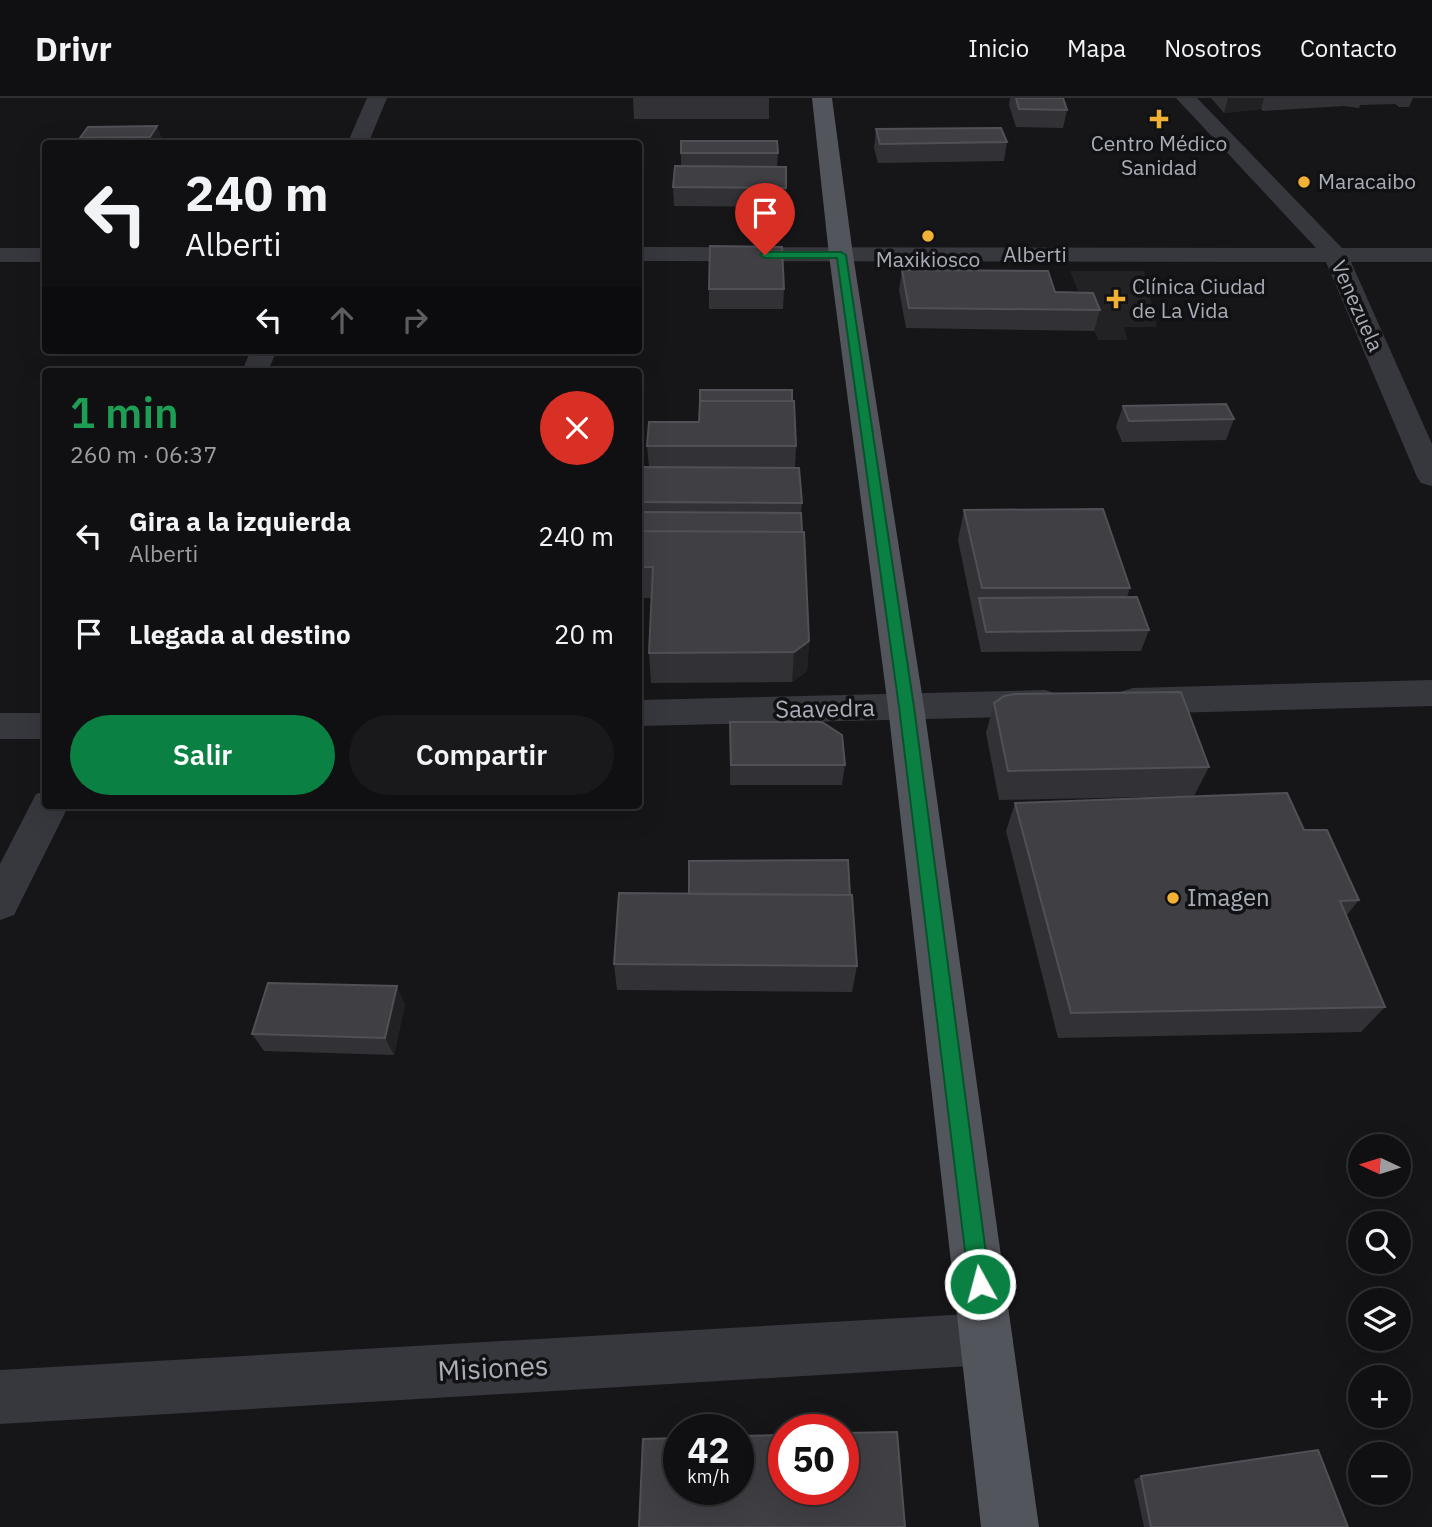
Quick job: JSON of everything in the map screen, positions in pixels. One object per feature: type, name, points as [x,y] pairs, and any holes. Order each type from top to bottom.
[{"type":"main road","points":[[822,98],[841,255],[906,707],[1010,1527]]},
{"type":"street","points":[[359,140],[377,98]]},
{"type":"street","name":"Venezuela","points":[[1186,98],[1335,254],[1432,477]]},
{"type":"street","name":"Alberti","points":[[642,254],[1432,255]]},
{"type":"street","points":[[0,255],[42,255]]},
{"type":"street","name":"Saavedra","points":[[642,713],[1432,693]]},
{"type":"street","points":[[0,726],[42,726]]},
{"type":"street","points":[[0,903],[48,809]]},
{"type":"street","name":"Misiones","points":[[0,1397],[987,1339]]},
{"type":"shaded area","name":"Clínica Ciudad de La Vida","points":[[1070,271],[1144,271],[1157,327],[1124,327],[1128,340],[1098,340]]},
{"type":"building","points":[[1016,98],[1063,98],[1067,110],[1019,109]]},
{"type":"building","points":[[157,126],[150,137],[80,138],[88,127]]},
{"type":"building","points":[[1001,128],[1007,142],[880,144],[876,129]]},
{"type":"building","points":[[681,141],[777,141],[778,153],[681,153]]},
{"type":"building","points":[[675,166],[786,167],[786,188],[673,187]]},
{"type":"building","points":[[710,246],[782,247],[784,289],[709,289]]},
{"type":"building","points":[[902,270],[1048,271],[1055,292],[1093,293],[1100,310],[909,308]]},
{"type":"building","points":[[700,390],[792,390],[792,401],[700,401]]},
{"type":"building","points":[[700,401],[794,401],[796,446],[647,446],[649,422],[699,422]]},
{"type":"building","points":[[1226,404],[1234,419],[1129,421],[1123,406]]},
{"type":"building","points":[[642,467],[799,468],[802,503],[642,502]]},
{"type":"building","points":[[1103,509],[1130,588],[982,588],[964,510]]},
{"type":"building","points":[[642,512],[801,513],[802,532],[642,531]]},
{"type":"building","points":[[642,531],[804,532],[809,641],[794,652],[649,653],[653,567],[642,567]]},
{"type":"building","points":[[1137,597],[1149,630],[986,632],[979,598]]},
{"type":"building","points":[[1181,692],[1209,767],[1008,771],[994,703],[1004,696]]},
{"type":"building","points":[[730,722],[822,722],[842,735],[845,765],[731,765]]},
{"type":"building","points":[[1287,793],[1304,830],[1327,830],[1359,900],[1340,901],[1385,1007],[1071,1013],[1015,803]]},
{"type":"building","points":[[848,860],[850,895],[689,894],[689,861]]},
{"type":"building","points":[[619,893],[852,895],[857,966],[614,964]]},
{"type":"building","points":[[268,983],[397,986],[385,1038],[252,1034]]},
{"type":"building","points":[[897,1432],[905,1527],[639,1527],[643,1439],[663,1438],[663,1505],[754,1505],[754,1436],[768,1435],[768,1505],[859,1505],[859,1433]]},
{"type":"building","points":[[1318,1450],[1348,1527],[1151,1527],[1141,1476]]},
{"type":"place","name":"Centro Médico Sanidad","points":[[1159,119]]},
{"type":"place","name":"Maracaibo","points":[[1304,182]]},
{"type":"place","name":"Maxikiosco","points":[[928,236]]},
{"type":"place","name":"Clínica Ciudad de La Vida","points":[[1116,299]]},
{"type":"place","name":"Imagen","points":[[1173,898]]},
{"type":"route","points":[[765,255],[841,255],[906,707],[980,1284]]}]
